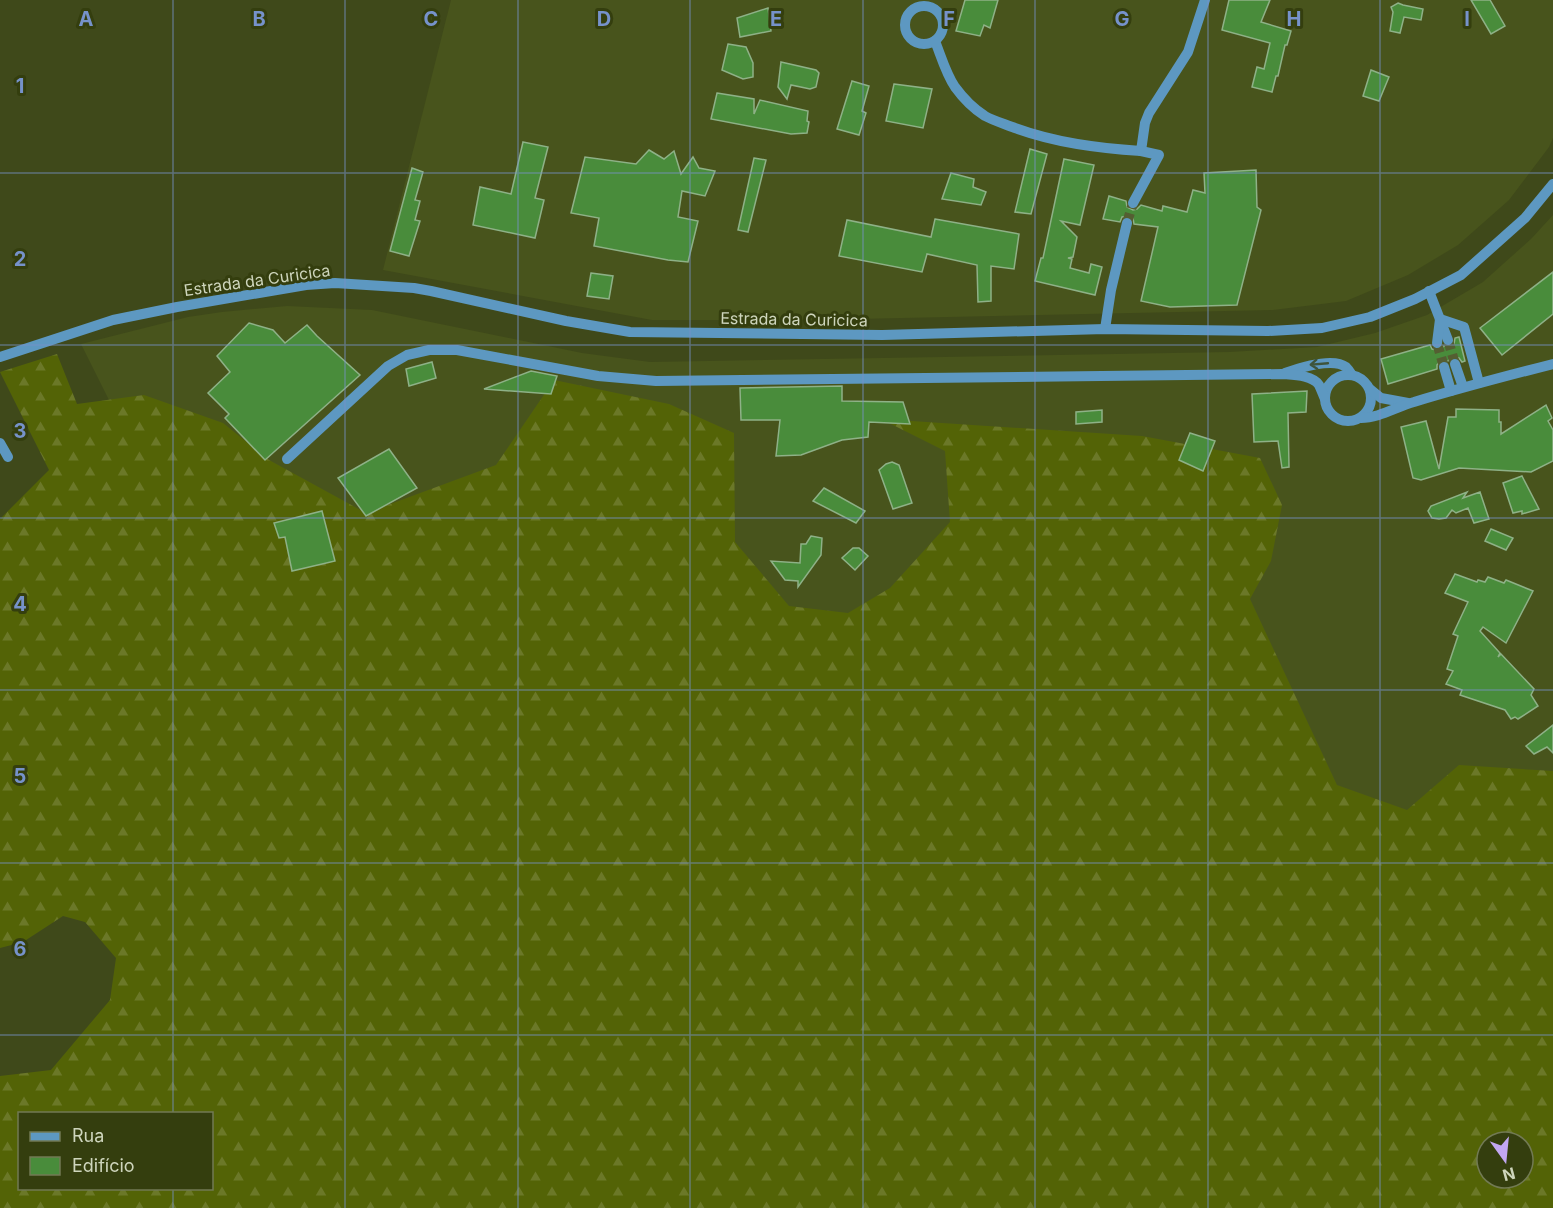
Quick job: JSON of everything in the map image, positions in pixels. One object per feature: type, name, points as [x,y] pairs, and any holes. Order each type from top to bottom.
[{"type":"street","points":[[1141,152],[1145,123],[1149,113],[1188,52],[1205,0]]},
{"type":"street","points":[[935,41],[954,86],[985,116],[1026,132],[1065,143],[1159,155],[1133,203]]},
{"type":"street","name":"Estrada da Curicica","points":[[0,357],[113,320],[261,292],[334,283],[414,288],[566,321],[630,332],[882,335],[1106,329],[1268,331],[1322,328],[1370,317],[1415,299],[1461,275],[1525,218],[1553,184]]},
{"type":"street","points":[[1106,329],[1111,290],[1127,223]]},
{"type":"street","points":[[1429,291],[1440,319],[1443,341]]},
{"type":"street","points":[[1440,319],[1464,327],[1479,383]]},
{"type":"street","points":[[287,459],[388,366],[407,355],[429,350],[457,350],[598,376],[656,381],[1282,374],[1314,380],[1319,385],[1326,407],[1330,414],[1345,422],[1361,418],[1367,413],[1372,397],[1366,382],[1359,377],[1343,375],[1329,383],[1324,399]]},
{"type":"street","points":[[1282,374],[1321,363],[1341,364],[1352,375]]},
{"type":"street","points":[[1455,364],[1463,387]]},
{"type":"street","points":[[1361,418],[1382,414],[1408,403],[1463,387],[1553,364]]},
{"type":"street","points":[[1444,367],[1451,391]]},
{"type":"street","points":[[1370,389],[1381,398],[1408,403]]},
{"type":"street","points":[[0,442],[8,457]]},
{"type":"shaded area","points":[[451,0],[1553,0],[1553,138],[1549,147],[1509,200],[1458,245],[1408,275],[1346,301],[1273,310],[809,320],[652,320],[383,270]]},
{"type":"shaded area","points":[[1553,215],[1553,794],[1397,828],[910,597],[820,630],[502,482],[301,586],[123,428],[81,344],[188,317],[287,306],[372,310],[582,353],[650,362],[1229,352],[1317,347],[1375,333],[1427,315],[1483,282],[1531,239]]},
{"type":"green space","points":[[57,354],[77,404],[144,395],[223,423],[269,460],[366,513],[496,465],[554,380],[669,404],[734,433],[735,542],[789,606],[848,613],[890,588],[950,522],[945,451],[881,419],[1142,436],[1260,458],[1282,505],[1271,561],[1250,599],[1337,785],[1407,810],[1459,765],[1553,771],[1553,1208],[0,1208],[0,1076],[51,1070],[110,1000],[116,958],[85,922],[63,916],[23,942],[0,948],[0,519],[49,470],[0,372]]},
{"type":"building","points":[[965,0],[998,0],[990,28],[984,25],[980,36],[956,31]]},
{"type":"building","points":[[1229,0],[1270,0],[1261,22],[1291,31],[1272,92],[1252,87],[1257,67],[1264,69],[1270,43],[1222,30]]},
{"type":"building","points":[[1471,0],[1490,0],[1505,26],[1491,34]]},
{"type":"building","points":[[1398,3],[1423,9],[1421,20],[1404,17],[1400,33],[1390,31],[1393,12],[1391,7]]},
{"type":"building","points":[[768,8],[771,31],[740,37],[737,18]]},
{"type":"building","points":[[728,44],[746,47],[753,63],[753,77],[743,79],[722,70]]},
{"type":"building","points":[[781,62],[816,70],[819,73],[816,87],[810,89],[791,85],[787,99],[778,87]]},
{"type":"building","points":[[1371,70],[1389,77],[1379,101],[1363,96]]},
{"type":"building","points":[[852,81],[869,86],[862,111],[866,113],[859,135],[837,129]]},
{"type":"building","points":[[894,84],[932,89],[923,128],[886,121]]},
{"type":"building","points":[[717,93],[754,99],[754,114],[760,100],[808,111],[807,133],[791,134],[711,119]]},
{"type":"building","points":[[523,142],[548,147],[535,198],[544,200],[535,238],[473,225],[480,187],[511,194]]},
{"type":"building","points":[[1030,149],[1047,154],[1031,214],[1015,212]]},
{"type":"building","points":[[649,150],[664,159],[674,151],[681,174],[693,157],[699,168],[715,171],[705,196],[682,191],[678,217],[698,221],[688,262],[594,246],[599,218],[571,213],[585,157],[636,164]]},
{"type":"building","points":[[754,158],[766,160],[748,232],[738,230]]},
{"type":"building","points":[[1064,159],[1094,165],[1080,225],[1061,221],[1077,237],[1073,257],[1068,258],[1072,259],[1070,268],[1089,273],[1091,264],[1102,267],[1095,295],[1035,281],[1041,258],[1043,258]]},
{"type":"building","points":[[412,168],[423,172],[415,200],[420,201],[415,220],[420,221],[409,256],[390,251]]},
{"type":"building","points":[[1256,170],[1257,207],[1261,210],[1237,305],[1170,307],[1141,301],[1158,227],[1134,224],[1133,218],[1128,216],[1122,217],[1120,222],[1103,219],[1109,196],[1126,201],[1127,207],[1133,210],[1141,205],[1162,211],[1163,206],[1187,212],[1193,190],[1205,193],[1204,173]]},
{"type":"building","points":[[951,173],[974,179],[973,187],[986,192],[981,205],[942,199]]},
{"type":"building","points":[[935,219],[1019,234],[1014,269],[991,266],[991,301],[978,302],[977,265],[927,254],[922,272],[839,256],[847,220],[931,237]]},
{"type":"building","points":[[1553,272],[1553,314],[1502,355],[1480,328]]},
{"type":"building","points":[[591,273],[613,276],[609,299],[587,296]]},
{"type":"building","points":[[249,323],[273,330],[285,343],[307,325],[360,375],[265,460],[225,418],[229,414],[208,393],[230,372],[217,356]]},
{"type":"building","points":[[1459,337],[1465,361],[1462,362],[1456,357],[1448,361],[1441,360],[1437,369],[1388,384],[1381,359],[1430,345],[1432,349],[1440,350],[1444,346],[1450,347],[1454,344],[1455,338]]},
{"type":"building","points":[[432,362],[436,378],[409,386],[406,369]]},
{"type":"building","points":[[531,371],[557,376],[551,394],[484,389]]},
{"type":"building","points":[[842,386],[842,401],[903,402],[910,424],[869,422],[868,437],[842,440],[801,455],[776,456],[780,420],[741,420],[740,388]]},
{"type":"building","points":[[1307,391],[1306,412],[1288,413],[1289,467],[1282,468],[1278,441],[1254,442],[1252,394]]},
{"type":"building","points":[[1546,405],[1552,418],[1548,421],[1553,430],[1553,461],[1531,472],[1459,468],[1421,480],[1413,478],[1401,427],[1426,421],[1439,469],[1448,417],[1456,417],[1456,409],[1499,410],[1501,434]]},
{"type":"building","points":[[1102,410],[1102,422],[1076,424],[1076,412]]},
{"type":"building","points":[[1190,433],[1215,441],[1203,471],[1179,460]]},
{"type":"building","points":[[389,449],[417,488],[366,516],[338,478]]},
{"type":"building","points":[[892,462],[899,465],[912,503],[893,509],[879,470]]},
{"type":"building","points":[[1522,476],[1539,509],[1522,514],[1522,511],[1513,513],[1503,483]]},
{"type":"building","points":[[824,488],[865,511],[856,523],[813,501]]},
{"type":"building","points":[[1467,492],[1463,498],[1480,492],[1489,519],[1474,523],[1468,508],[1456,513],[1452,510],[1446,518],[1432,518],[1428,511],[1431,506]]},
{"type":"building","points":[[322,511],[335,561],[292,571],[285,537],[279,538],[274,523]]},
{"type":"building","points":[[1491,529],[1513,538],[1506,550],[1485,541]]},
{"type":"building","points":[[811,536],[822,538],[821,555],[798,587],[798,581],[785,580],[771,561],[800,563],[801,544],[806,544]]},
{"type":"building","points":[[853,548],[859,548],[868,556],[855,570],[842,558]]},
{"type":"building","points":[[1455,574],[1477,582],[1478,580],[1485,582],[1488,577],[1504,583],[1506,580],[1533,591],[1506,643],[1483,627],[1480,631],[1500,653],[1498,657],[1501,654],[1534,689],[1531,695],[1538,706],[1518,719],[1515,717],[1511,719],[1505,710],[1460,695],[1462,690],[1446,684],[1453,671],[1447,669],[1458,636],[1453,634],[1468,602],[1445,593]]},
{"type":"building","points":[[1553,725],[1553,753],[1547,747],[1534,754],[1526,746]]},
{"type":"tunnel","points":[[1127,223],[1133,203]]},
{"type":"tunnel","points":[[1448,340],[1455,364]]},
{"type":"tunnel","points":[[1437,343],[1444,367]]}]
